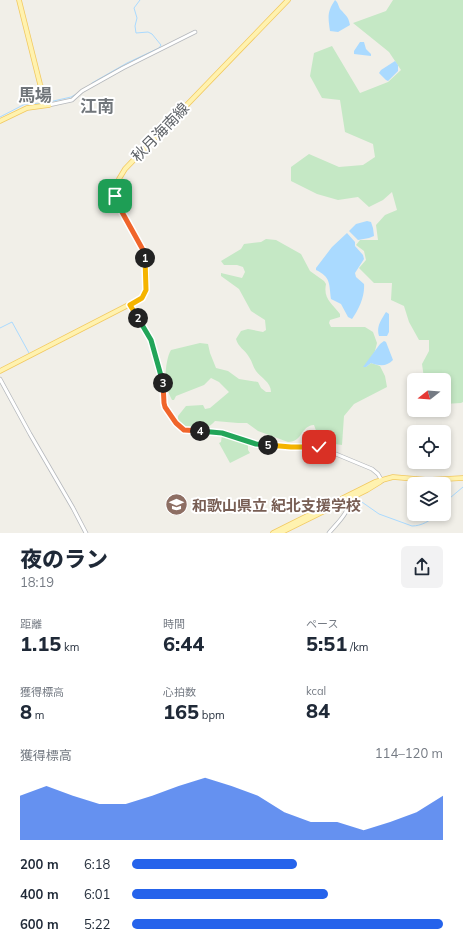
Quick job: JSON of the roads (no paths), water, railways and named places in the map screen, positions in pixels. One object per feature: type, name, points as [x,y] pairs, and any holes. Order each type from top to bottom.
[{"type":"main road","points":[[0,121],[27,108],[49,105],[40,84],[19,0]]},
{"type":"main road","name":"秋月海南線","points":[[0,371],[142,298],[146,290],[145,258],[143,250],[115,199],[120,176],[125,169],[288,0]]},
{"type":"main road","points":[[273,533],[393,477],[428,480],[463,478]]},
{"type":"main road","points":[[280,533],[347,498]]},
{"type":"street","points":[[49,105],[72,100],[82,92],[123,68],[194,32]]},
{"type":"street","points":[[130,305],[153,345],[162,376],[165,407],[176,423],[184,430],[222,433],[256,444],[291,447],[319,447],[372,470],[378,474],[382,481]]},
{"type":"street","points":[[0,379],[86,533]]},
{"type":"street","points":[[329,533],[348,509],[349,503],[347,498]]},
{"type":"water","points":[[335,0],[349,20],[350,25],[338,32],[330,31],[329,22],[329,11]]},
{"type":"water","points":[[360,42],[364,42],[366,49],[371,56],[354,54],[354,51]]},
{"type":"water","points":[[395,61],[398,65],[398,71],[388,81],[379,73]]},
{"type":"water","points":[[367,221],[371,222],[374,236],[358,240],[349,231],[356,224]]},
{"type":"water","points":[[347,233],[355,242],[355,246],[363,255],[364,259],[355,273],[356,277],[364,284],[364,293],[359,307],[352,319],[348,317],[341,304],[331,299],[327,278],[316,270],[332,247]]},
{"type":"water","points":[[386,312],[389,314],[389,332],[387,336],[379,336],[379,327]]},
{"type":"water","points":[[384,341],[386,342],[393,360],[385,365],[371,363],[366,367],[363,367],[380,344]]},
{"type":"waterway","points":[[92,83],[127,63],[159,48],[161,45],[152,34],[148,32],[136,33],[135,26],[137,18],[134,8],[140,0]]},
{"type":"waterway","points":[[49,102],[71,97],[78,93]]},
{"type":"waterway","points":[[0,117],[25,104],[46,103]]},
{"type":"waterway","points":[[123,310],[129,307]]},
{"type":"waterway","points":[[0,328],[12,322],[29,353]]},
{"type":"waterway","points":[[451,497],[463,487]]},
{"type":"waterway","points":[[345,516],[359,500],[379,514],[412,526],[428,521]]},
{"type":"place","name":"和歌山県立 紀北支援学校","points":[[177,505]]},
{"type":"district","name":"馬場","points":[[35,94]]},
{"type":"district","name":"江南","points":[[97,105]]}]
